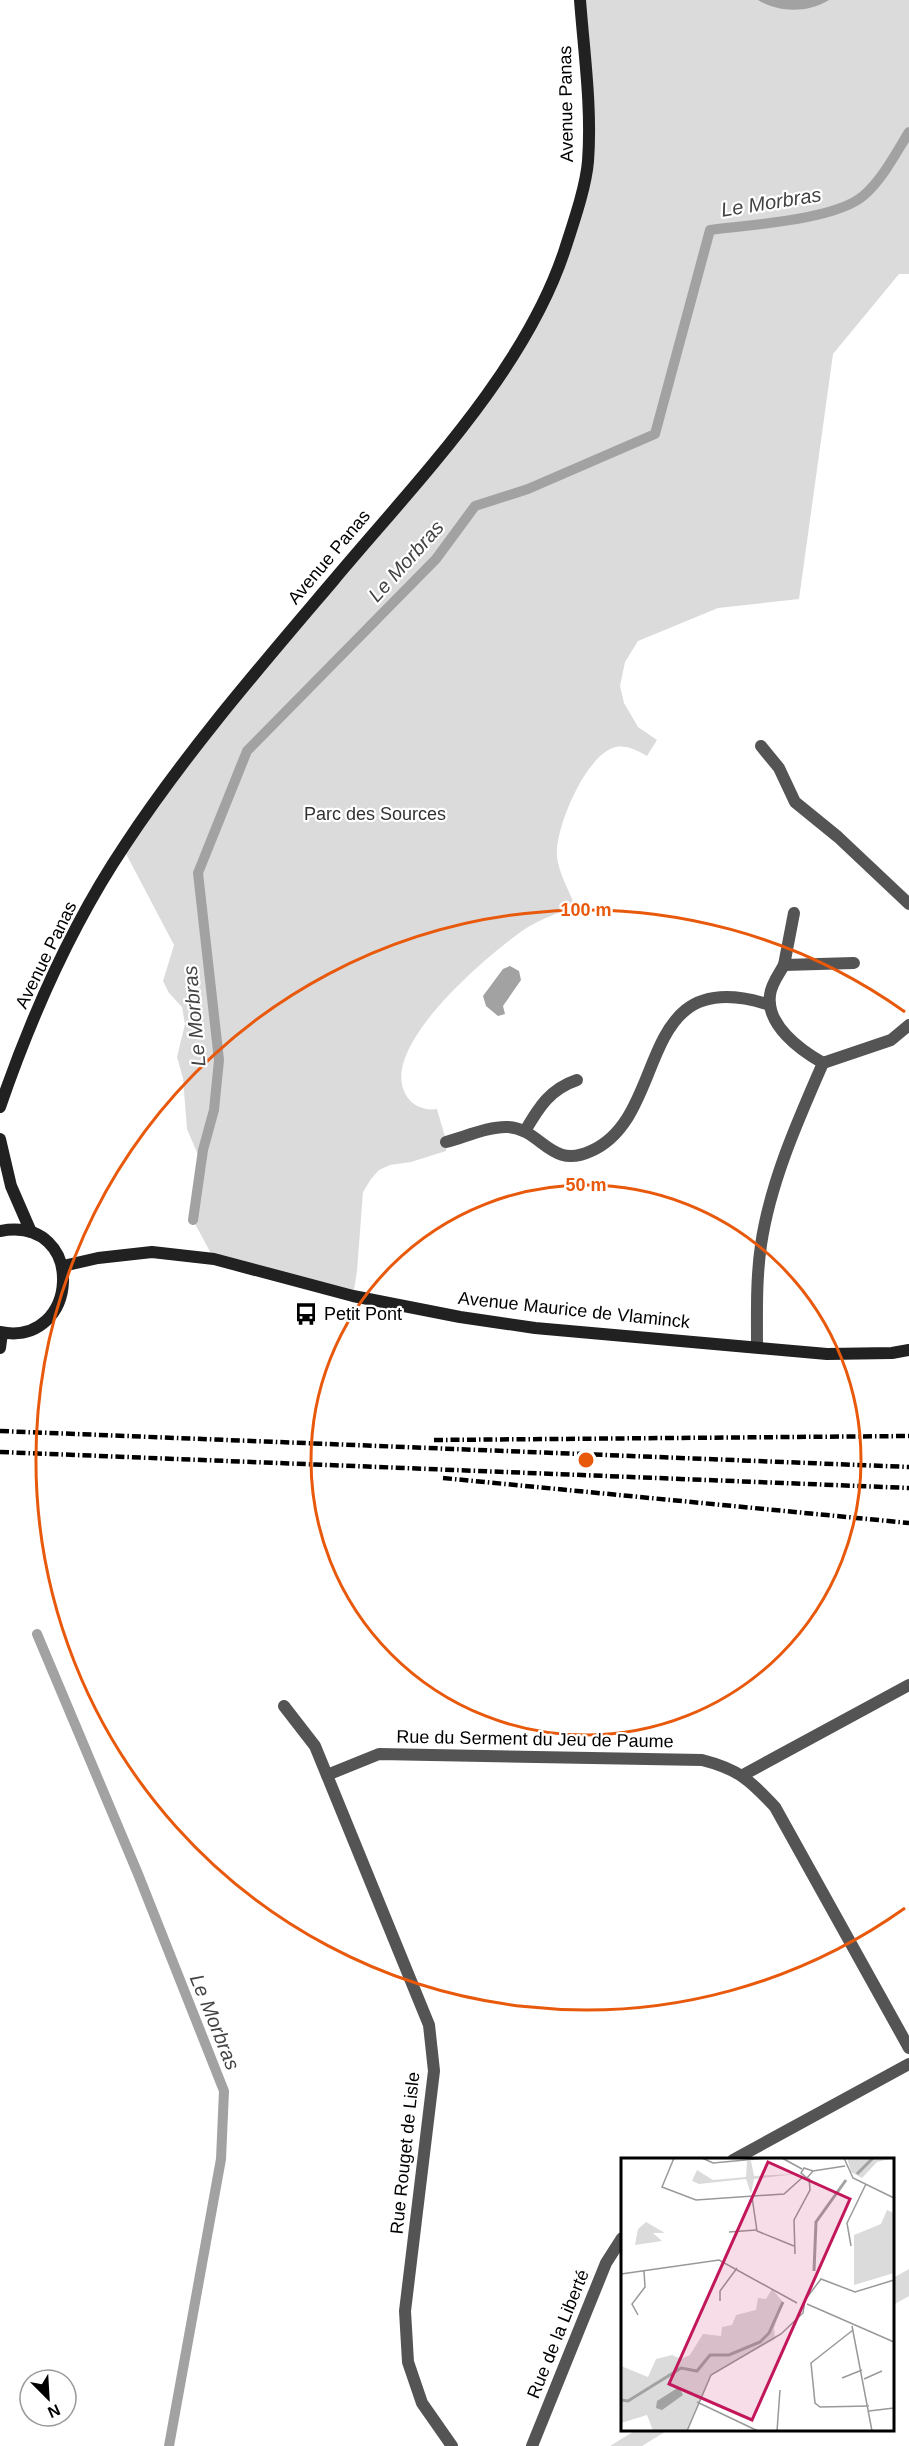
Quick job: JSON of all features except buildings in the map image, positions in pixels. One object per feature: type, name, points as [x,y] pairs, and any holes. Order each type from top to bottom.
[{"type":"street","name":"Avenue Panas","points":[[0,1107],[31,1027],[57,970],[123,848],[217,717],[494,386],[534,322],[565,251],[588,164],[587,92],[580,0]]},
{"type":"street","points":[[761,746],[779,768],[795,802],[862,858],[909,904]]},
{"type":"street","points":[[794,913],[784,965],[770,994],[770,1005],[774,1017],[790,1038],[823,1063]]},
{"type":"street","points":[[784,965],[854,963]]},
{"type":"street","points":[[446,1142],[500,1128],[525,1131],[544,1147],[560,1155],[580,1155],[590,1152],[615,1135],[629,1116],[663,1037],[681,1015],[701,1002],[724,997],[744,998],[770,1005]]},
{"type":"street","points":[[757,1347],[759,1265],[766,1222],[791,1140],[823,1063],[891,1040],[909,1025]]},
{"type":"street","points":[[525,1131],[539,1107],[554,1090],[578,1080]]},
{"type":"street","points":[[0,1139],[11,1186],[30,1232]]},
{"type":"street","points":[[0,1231],[12,1228],[30,1232],[48,1241],[63,1266],[65,1284],[53,1314],[39,1325],[22,1331],[1,1332],[0,1348]]},
{"type":"street","name":"Avenue Maurice de Vlaminck","points":[[63,1266],[98,1258],[152,1252],[214,1259],[353,1296],[460,1317],[536,1328],[827,1354],[892,1353],[909,1350]]},
{"type":"street","points":[[743,1775],[909,1685]]},
{"type":"street","name":"Rue Rouget de Lisle","points":[[284,1706],[315,1746],[429,2025],[434,2071],[405,2321],[408,2362],[422,2403],[452,2446]]},
{"type":"street","name":"Rue du Serment du Jeu de Paume","points":[[327,1775],[379,1754],[702,1760],[726,1766],[743,1775],[775,1807],[909,2048]]},
{"type":"street","points":[[737,2158],[909,2064]]},
{"type":"street","name":"Rue de la Liberté","points":[[532,2446],[606,2263],[621,2240]]},
{"type":"green space","name":"Parc des Sources","points":[[580,0],[909,0],[909,274],[899,274],[833,354],[799,599],[718,608],[638,641],[625,662],[620,686],[624,703],[638,727],[657,740],[647,756],[624,747],[616,747],[605,752],[583,777],[574,794],[561,829],[557,857],[562,876],[575,906],[531,925],[488,958],[442,1003],[407,1052],[401,1075],[406,1095],[419,1107],[437,1109],[447,1144],[446,1151],[411,1162],[390,1165],[379,1170],[371,1179],[363,1192],[353,1296],[214,1259],[193,1220],[201,1162],[187,1129],[183,1078],[177,1057],[185,1024],[182,1007],[169,993],[163,981],[174,945],[123,848],[177,771],[494,386],[565,251],[588,163]]},
{"type":"green space","points":[[909,2269],[909,2296],[894,2304],[894,2277]]},
{"type":"green space","points":[[634,2431],[666,2431],[642,2446],[610,2446]]},
{"type":"shaded area","points":[[758,0],[829,0],[812,7],[794,10],[775,7]]},
{"type":"shaded area","points":[[510,966],[519,971],[521,980],[503,1006],[505,1014],[498,1016],[486,1006],[483,996],[503,969]]},
{"type":"waterway","name":"Le Morbras","points":[[193,1220],[203,1150],[214,1110],[219,1060],[198,873],[247,751],[436,559],[475,506],[528,489],[655,434],[710,230],[812,216],[850,204],[863,196],[876,182],[909,132]]},
{"type":"waterway","name":"Le Morbras","points":[[37,1634],[138,1874],[224,2091],[221,2159],[169,2446]]},
{"type":"railway","points":[[0,1431],[909,1467]]},
{"type":"railway","points":[[434,1440],[909,1436]]},
{"type":"railway","points":[[0,1452],[909,1488]]},
{"type":"railway","points":[[443,1478],[909,1523]]},
{"type":"place","name":"Petit Pont","points":[[306,1314]]}]
